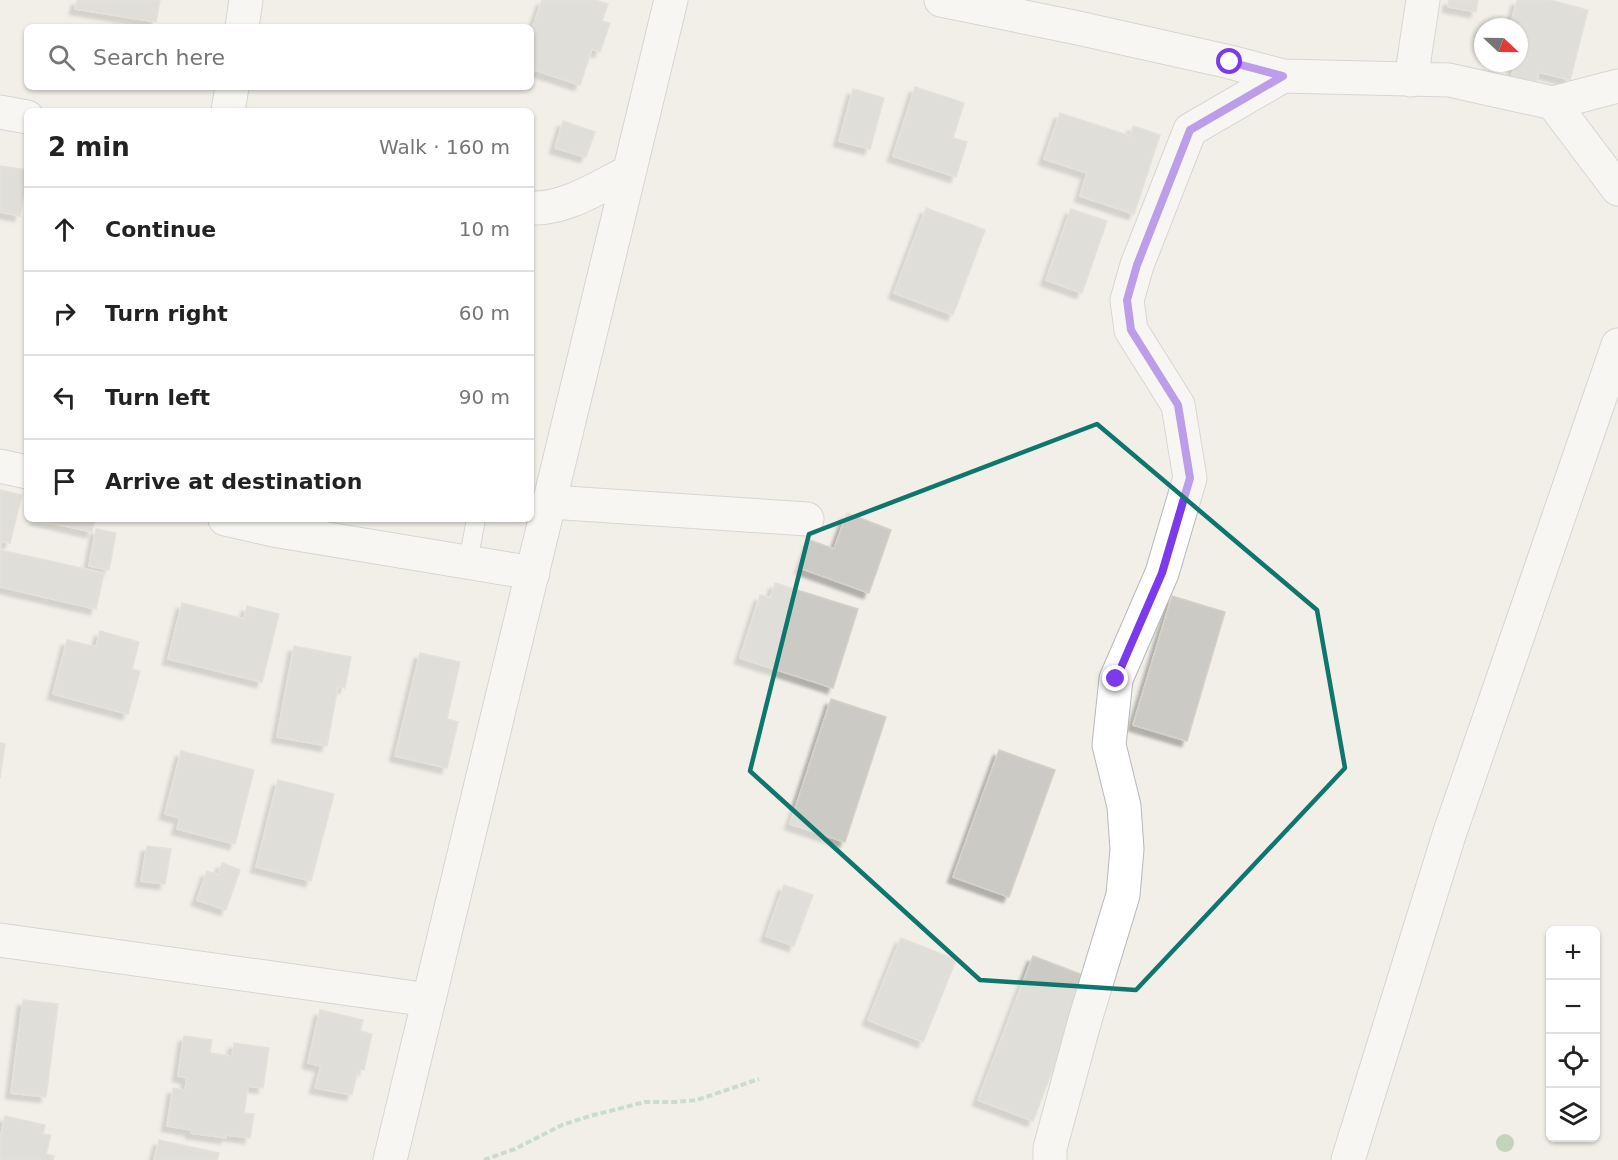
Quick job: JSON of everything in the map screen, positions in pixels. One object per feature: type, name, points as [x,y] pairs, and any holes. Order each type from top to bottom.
[{"type":"street","points":[[242,24],[246,0]]},
{"type":"street","points":[[390,1160],[671,0]]},
{"type":"street","points":[[941,0],[1081,14],[1283,76],[1449,80],[1553,103],[1618,86]]},
{"type":"street","points":[[1411,80],[1423,0]]},
{"type":"street","points":[[1050,1160],[1050,1148],[1085,1020],[1123,894],[1127,849],[1124,806],[1109,746],[1116,679],[1162,573],[1190,478],[1178,405],[1131,330],[1127,300],[1137,265],[1190,130],[1283,76]]},
{"type":"street","points":[[228,108],[232,90]]},
{"type":"street","points":[[1553,103],[1618,189]]},
{"type":"street","points":[[0,112],[24,116]]},
{"type":"street","points":[[534,208],[540,209],[565,202],[629,172]]},
{"type":"street","points":[[1348,1160],[1449,834],[1618,345]]},
{"type":"street","points":[[0,466],[24,471]]},
{"type":"street","points":[[550,502],[807,519]]},
{"type":"street","points":[[238,522],[273,530],[533,573]]},
{"type":"street","points":[[0,940],[429,1000]]},
{"type":"lane","points":[[468,562],[475,522]]},
{"type":"path","points":[[484,1160],[515,1149],[562,1125],[590,1116],[645,1102],[697,1100],[759,1079]]},
{"type":"highlighted area","points":[[1097,424],[1317,610],[1345,768],[1136,990],[980,980],[750,771],[809,534]]},
{"type":"building","points":[[77,0],[160,0],[156,22],[75,9]]},
{"type":"building","points":[[542,0],[595,0],[608,4],[602,21],[610,23],[600,52],[592,49],[580,85],[534,70],[534,24]]},
{"type":"building","points":[[1449,0],[1478,0],[1476,12],[1448,7]]},
{"type":"building","points":[[1517,0],[1550,0],[1588,10],[1570,80],[1539,72],[1536,82],[1512,76],[1513,72],[1528,72],[1528,18],[1512,18]]},
{"type":"building","points":[[915,87],[964,103],[953,138],[967,142],[956,177],[893,156]]},
{"type":"building","points":[[853,89],[884,98],[870,149],[839,141]]},
{"type":"building","points":[[1060,113],[1130,136],[1133,126],[1160,135],[1134,214],[1080,196],[1087,173],[1044,159]]},
{"type":"building","points":[[563,121],[595,132],[586,157],[555,148]]},
{"type":"building","points":[[0,166],[24,170],[20,216],[0,212]]},
{"type":"building","points":[[926,208],[985,230],[953,315],[894,293]]},
{"type":"building","points":[[1071,209],[1107,221],[1082,293],[1046,280]]},
{"type":"building","points":[[0,490],[22,495],[10,543],[2,541],[0,548]]},
{"type":"building","points":[[847,513],[891,530],[869,593],[800,568],[810,540],[834,549]]},
{"type":"building","points":[[48,522],[94,522],[92,532]]},
{"type":"building","points":[[96,529],[116,533],[109,570],[89,566]]},
{"type":"building","points":[[0,550],[104,573],[96,609],[0,587]]},
{"type":"building","points":[[775,583],[858,609],[833,688],[740,658],[760,595],[770,598]]},
{"type":"building","points":[[1172,596],[1225,612],[1187,741],[1133,725]]},
{"type":"building","points":[[182,603],[244,619],[247,606],[279,614],[262,682],[168,659]]},
{"type":"building","points":[[100,631],[139,642],[132,669],[140,671],[128,714],[53,694],[67,640],[96,647]]},
{"type":"building","points":[[294,646],[351,657],[345,688],[338,686],[327,746],[277,737]]},
{"type":"building","points":[[420,653],[460,662],[447,719],[458,722],[447,768],[395,756]]},
{"type":"building","points":[[831,699],[886,717],[845,842],[790,824]]},
{"type":"building","points":[[0,743],[5,744],[0,778]]},
{"type":"building","points":[[999,750],[1055,770],[1009,897],[953,877]]},
{"type":"building","points":[[181,751],[254,770],[235,844],[177,829],[180,818],[165,814]]},
{"type":"building","points":[[278,780],[334,794],[311,881],[256,867]]},
{"type":"building","points":[[147,846],[171,849],[165,884],[141,881]]},
{"type":"building","points":[[222,863],[240,870],[226,910],[197,900],[207,871],[218,875]]},
{"type":"building","points":[[784,885],[813,895],[794,946],[766,936]]},
{"type":"building","points":[[901,938],[956,960],[923,1042],[868,1020]]},
{"type":"building","points":[[1033,956],[1088,977],[1033,1121],[978,1100]]},
{"type":"building","points":[[23,1000],[58,1004],[46,1097],[11,1093]]},
{"type":"building","points":[[320,1010],[363,1020],[360,1031],[372,1034],[364,1070],[358,1069],[352,1095],[315,1088],[321,1066],[308,1063]]},
{"type":"building","points":[[184,1036],[212,1040],[210,1053],[232,1056],[234,1043],[269,1048],[263,1088],[248,1086],[244,1113],[254,1114],[250,1138],[226,1135],[226,1138],[191,1133],[191,1130],[167,1126],[173,1088],[185,1090],[187,1078],[178,1076]]},
{"type":"building","points":[[5,1116],[45,1125],[43,1134],[51,1135],[46,1154],[54,1156],[53,1160],[0,1160],[0,1139]]},
{"type":"building","points":[[159,1140],[219,1153],[217,1160],[154,1160]]},
{"type":"route","points":[[1116,679],[1162,573],[1190,478],[1178,405],[1131,330],[1127,300],[1137,265],[1190,130],[1283,76],[1230,62]]}]
